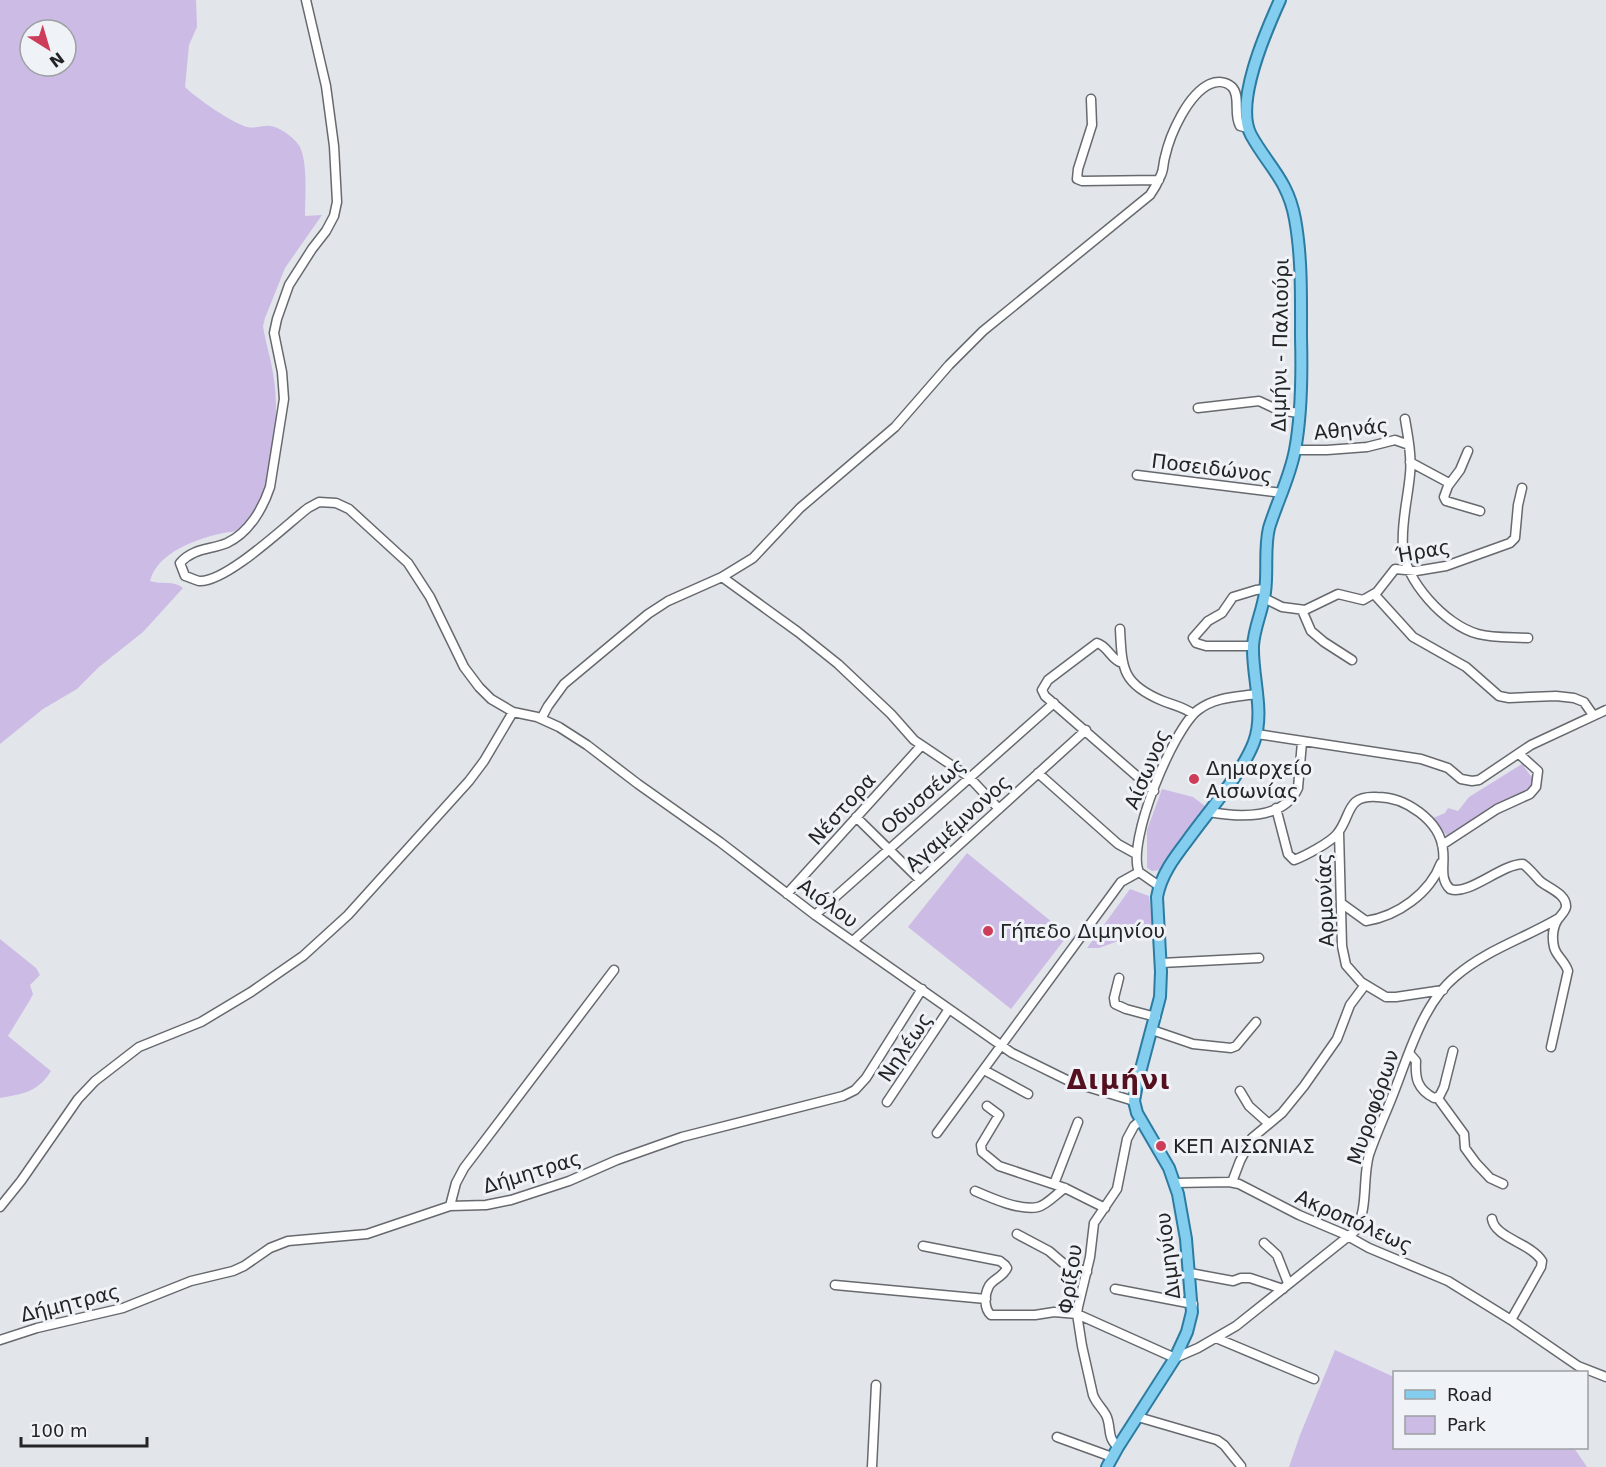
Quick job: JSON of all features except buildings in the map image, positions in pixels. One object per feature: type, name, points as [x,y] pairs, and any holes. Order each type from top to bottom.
[{"type":"main road","points":[[1248,128],[1245,115],[1255,61],[1280,0]]},
{"type":"main road","name":"Διμήνι - Παλιούρι","points":[[1134,1101],[1156,1017],[1162,983],[1157,912],[1159,886],[1170,864],[1249,754],[1257,734],[1253,646],[1264,594],[1268,534],[1296,450],[1302,378],[1299,247],[1294,215],[1282,181],[1248,128]]},
{"type":"main road","name":"Διμηνίου","points":[[1109,1462],[1175,1358],[1187,1332],[1193,1304],[1181,1206],[1175,1183],[1169,1168],[1141,1120],[1134,1101]]},
{"type":"street","name":"Αιόλου","points":[[306,0],[326,86],[334,146],[337,202],[334,216],[326,231],[289,285],[276,320],[274,333],[282,372],[284,399],[270,487],[266,499],[251,523],[233,540],[188,554],[180,563],[185,576],[199,581],[234,568],[308,508],[319,502],[336,503],[349,510],[408,563],[430,597],[471,677],[491,699],[513,712],[542,719],[587,744],[815,915],[1001,1046],[1053,1074],[1134,1101]]},
{"type":"street","points":[[542,719],[564,684],[648,614],[668,601],[722,577],[753,558],[800,508],[895,427],[949,365],[983,331],[1026,293],[1150,195],[1159,180],[1177,125],[1190,102],[1205,87],[1219,82],[1233,87],[1236,96],[1236,120],[1240,126],[1248,128]]},
{"type":"street","points":[[1091,99],[1092,125],[1077,178],[1082,181],[1159,180]]},
{"type":"street","points":[[1198,408],[1259,401],[1278,410],[1299,413]]},
{"type":"street","points":[[1405,419],[1410,462],[1402,546],[1409,570],[1417,584],[1445,616],[1476,633],[1528,638]]},
{"type":"street","name":"Αθηνάς","points":[[1296,450],[1363,447],[1395,440],[1408,445]]},
{"type":"street","points":[[1468,451],[1460,470],[1449,483],[1444,497],[1446,501],[1480,511]]},
{"type":"street","points":[[1410,462],[1449,483]]},
{"type":"street","name":"Ποσειδώνος","points":[[1137,476],[1282,493]]},
{"type":"street","name":"Ήρας","points":[[1374,594],[1395,569],[1424,570],[1454,564],[1514,540],[1522,488]]},
{"type":"street","points":[[722,577],[838,664],[921,746],[969,777],[999,809]]},
{"type":"street","points":[[1253,646],[1206,646],[1196,643],[1193,638],[1208,621],[1222,613],[1233,597],[1256,590],[1282,607],[1302,610],[1309,609],[1338,594],[1358,600],[1374,594],[1413,637],[1466,667],[1499,696],[1574,698],[1584,702],[1593,715]]},
{"type":"street","points":[[1302,610],[1311,631],[1352,660]]},
{"type":"street","points":[[1120,629],[1122,663],[1129,678],[1136,686],[1193,714]]},
{"type":"street","points":[[1122,663],[1097,643],[1048,680],[1042,688],[1043,694],[1154,791]]},
{"type":"street","name":"Αίσωνος","points":[[1139,872],[1136,854],[1139,832],[1177,736],[1193,714],[1206,704],[1256,694]]},
{"type":"street","name":"Οδυσσέως","points":[[815,915],[1054,703]]},
{"type":"street","points":[[1257,734],[1431,761],[1448,768],[1461,779],[1472,782],[1485,778],[1531,745],[1606,710]]},
{"type":"street","points":[[0,1208],[78,1099],[103,1074],[139,1047],[192,1027],[251,992],[290,966],[333,931],[470,781],[513,712]]},
{"type":"street","name":"Αγαμέμνονος","points":[[853,941],[1086,730]]},
{"type":"street","points":[[1209,812],[1254,816],[1276,808],[1291,799],[1298,788],[1302,742]]},
{"type":"street","name":"Νέστορα","points":[[787,894],[921,746]]},
{"type":"street","points":[[1341,903],[1366,921],[1393,912],[1430,885],[1436,875],[1443,849],[1497,809],[1535,790],[1538,771],[1519,754]]},
{"type":"street","points":[[1038,774],[1118,844],[1136,854]]},
{"type":"street","points":[[1276,808],[1283,839],[1292,859],[1297,859],[1326,843],[1339,832],[1352,805],[1359,799],[1380,796],[1407,805],[1419,812],[1434,830],[1443,849],[1444,881],[1450,889],[1457,891],[1523,864],[1563,899],[1566,908],[1554,931],[1554,948],[1568,971],[1551,1047]]},
{"type":"street","points":[[856,817],[920,880]]},
{"type":"street","name":"Αρμονίας","points":[[1339,832],[1343,958],[1354,975],[1376,993],[1390,998],[1443,990]]},
{"type":"street","points":[[938,1134],[1121,882],[1139,872],[1159,886]]},
{"type":"street","name":"Μυροφόρων","points":[[1175,1358],[1216,1338],[1244,1320],[1350,1237],[1358,1227],[1362,1214],[1370,1155],[1422,1022],[1453,978],[1480,959],[1559,918]]},
{"type":"street","points":[[1161,963],[1259,958]]},
{"type":"street","points":[[450,1206],[456,1183],[464,1168],[614,970]]},
{"type":"street","points":[[1119,978],[1114,998],[1116,1004],[1156,1017]]},
{"type":"street","points":[[1232,1182],[1246,1148],[1255,1135],[1282,1113],[1311,1077],[1337,1039],[1350,1005],[1365,985]]},
{"type":"street","name":"Δήμητρας","points":[[0,1340],[123,1308],[191,1281],[233,1271],[281,1243],[306,1238],[367,1234],[450,1206],[486,1205],[511,1200],[569,1181],[617,1160],[682,1137],[848,1094],[866,1078],[922,989]]},
{"type":"street","name":"Νηλέως","points":[[887,1102],[950,1009]]},
{"type":"street","points":[[1152,1030],[1193,1044],[1231,1048],[1236,1046],[1256,1022]]},
{"type":"street","points":[[1437,1097],[1444,1087],[1453,1051]]},
{"type":"street","points":[[1409,1053],[1416,1061],[1414,1072],[1417,1080],[1428,1095],[1437,1097],[1464,1134],[1466,1148],[1476,1163],[1490,1178],[1503,1184]]},
{"type":"street","points":[[984,1070],[1028,1094]]},
{"type":"street","points":[[1240,1091],[1249,1106],[1268,1124]]},
{"type":"street","points":[[987,1106],[999,1115],[981,1145],[982,1152],[999,1166],[1065,1188],[1104,1208]]},
{"type":"street","name":"Φρίξου","points":[[1118,1446],[1110,1437],[1106,1417],[1097,1406],[1093,1395],[1077,1314],[1087,1272],[1094,1223],[1114,1196],[1119,1184],[1127,1139],[1134,1126],[1141,1120]]},
{"type":"street","points":[[1054,1184],[1078,1122]]},
{"type":"street","name":"Ακροπόλεως","points":[[1175,1183],[1232,1182],[1239,1184],[1369,1248],[1448,1281],[1582,1368],[1606,1377]]},
{"type":"street","points":[[975,1191],[1003,1203],[1036,1208],[1045,1204],[1065,1188]]},
{"type":"street","points":[[1492,1219],[1492,1224],[1498,1230],[1536,1252],[1542,1261],[1541,1267],[1511,1320]]},
{"type":"street","points":[[1017,1234],[1049,1251],[1063,1263],[1087,1272]]},
{"type":"street","points":[[1190,1273],[1233,1281],[1250,1278],[1286,1286],[1277,1255],[1264,1243]]},
{"type":"street","points":[[923,1246],[1004,1263],[1006,1270],[991,1284],[986,1299],[987,1311],[994,1316],[1054,1312],[1077,1314],[1175,1358]]},
{"type":"street","points":[[835,1285],[986,1299]]},
{"type":"street","points":[[1115,1289],[1193,1304]]},
{"type":"street","points":[[1216,1338],[1314,1379]]},
{"type":"street","points":[[872,1467],[876,1385]]},
{"type":"street","points":[[1138,1417],[1217,1440],[1241,1466]]},
{"type":"street","points":[[1057,1437],[1109,1462]]},
{"type":"green space","points":[[0,0],[196,0],[197,27],[189,45],[185,87],[214,110],[240,125],[274,127],[295,140],[303,154],[306,181],[305,216],[322,215],[285,268],[263,326],[276,396],[272,459],[260,500],[252,516],[241,528],[190,543],[179,548],[161,562],[150,581],[175,584],[183,588],[143,632],[99,667],[77,689],[43,709],[0,744]]},
{"type":"green space","points":[[1522,764],[1536,783],[1532,791],[1459,832],[1447,836],[1433,818],[1445,813],[1448,808],[1458,811],[1469,797]]},
{"type":"green space","points":[[1162,789],[1193,797],[1205,806],[1160,870],[1152,871],[1147,868],[1147,830]]},
{"type":"green space","name":"Γήπεδο Διμηνίου","points":[[967,853],[1068,935],[1011,1009],[908,927]]},
{"type":"green space","points":[[1130,889],[1149,896],[1153,928],[1099,948],[1087,948]]},
{"type":"green space","points":[[0,939],[36,968],[40,975],[30,985],[33,994],[8,1036],[51,1071],[35,1088],[0,1098]]},
{"type":"green space","points":[[1335,1350],[1393,1377],[1393,1449],[1575,1449],[1587,1467],[1289,1467]]},
{"type":"place","name":"Δημαρχείο Αισωνίας","points":[[1194,779]]},
{"type":"place","name":"Γήπεδο Διμηνίου","points":[[988,931]]},
{"type":"place","name":"ΚΕΠ ΑΙΣΩΝΙΑΣ","points":[[1161,1146]]},
{"type":"district","name":"Διμήνι","points":[[1119,1080]]}]
